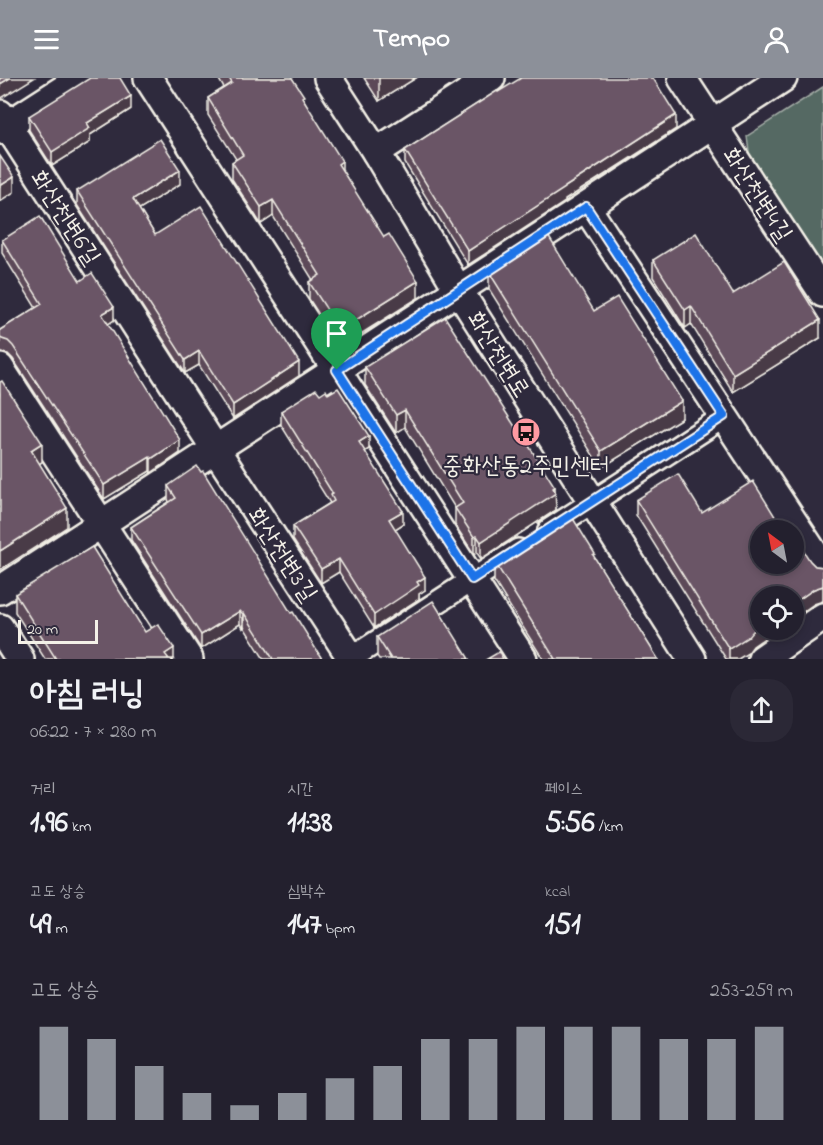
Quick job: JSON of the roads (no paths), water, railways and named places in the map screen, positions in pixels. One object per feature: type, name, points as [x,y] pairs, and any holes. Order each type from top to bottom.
[{"type":"street","name":"화산천변6길","points":[[81,78],[2,123],[125,309]]},
{"type":"street","points":[[148,78],[523,659]]},
{"type":"street","name":"화산천변로","points":[[328,78],[376,152],[459,291],[692,659]]},
{"type":"street","points":[[376,152],[491,78]]},
{"type":"street","points":[[682,78],[713,124]]},
{"type":"street","name":"화산천변4길","points":[[459,291],[783,78]]},
{"type":"street","name":"화산천변4길","points":[[713,124],[823,293]]},
{"type":"street","points":[[586,207],[823,567]]},
{"type":"street","points":[[0,591],[459,291]]},
{"type":"street","name":"화산천변3길","points":[[125,309],[351,659]]},
{"type":"street","points":[[3,373],[189,659]]},
{"type":"street","points":[[351,659],[724,416]]},
{"type":"street","points":[[762,659],[823,617]]},
{"type":"street","points":[[0,628],[20,659]]},
{"type":"place","name":"중화산동2주민센터","points":[[526,432]]}]
